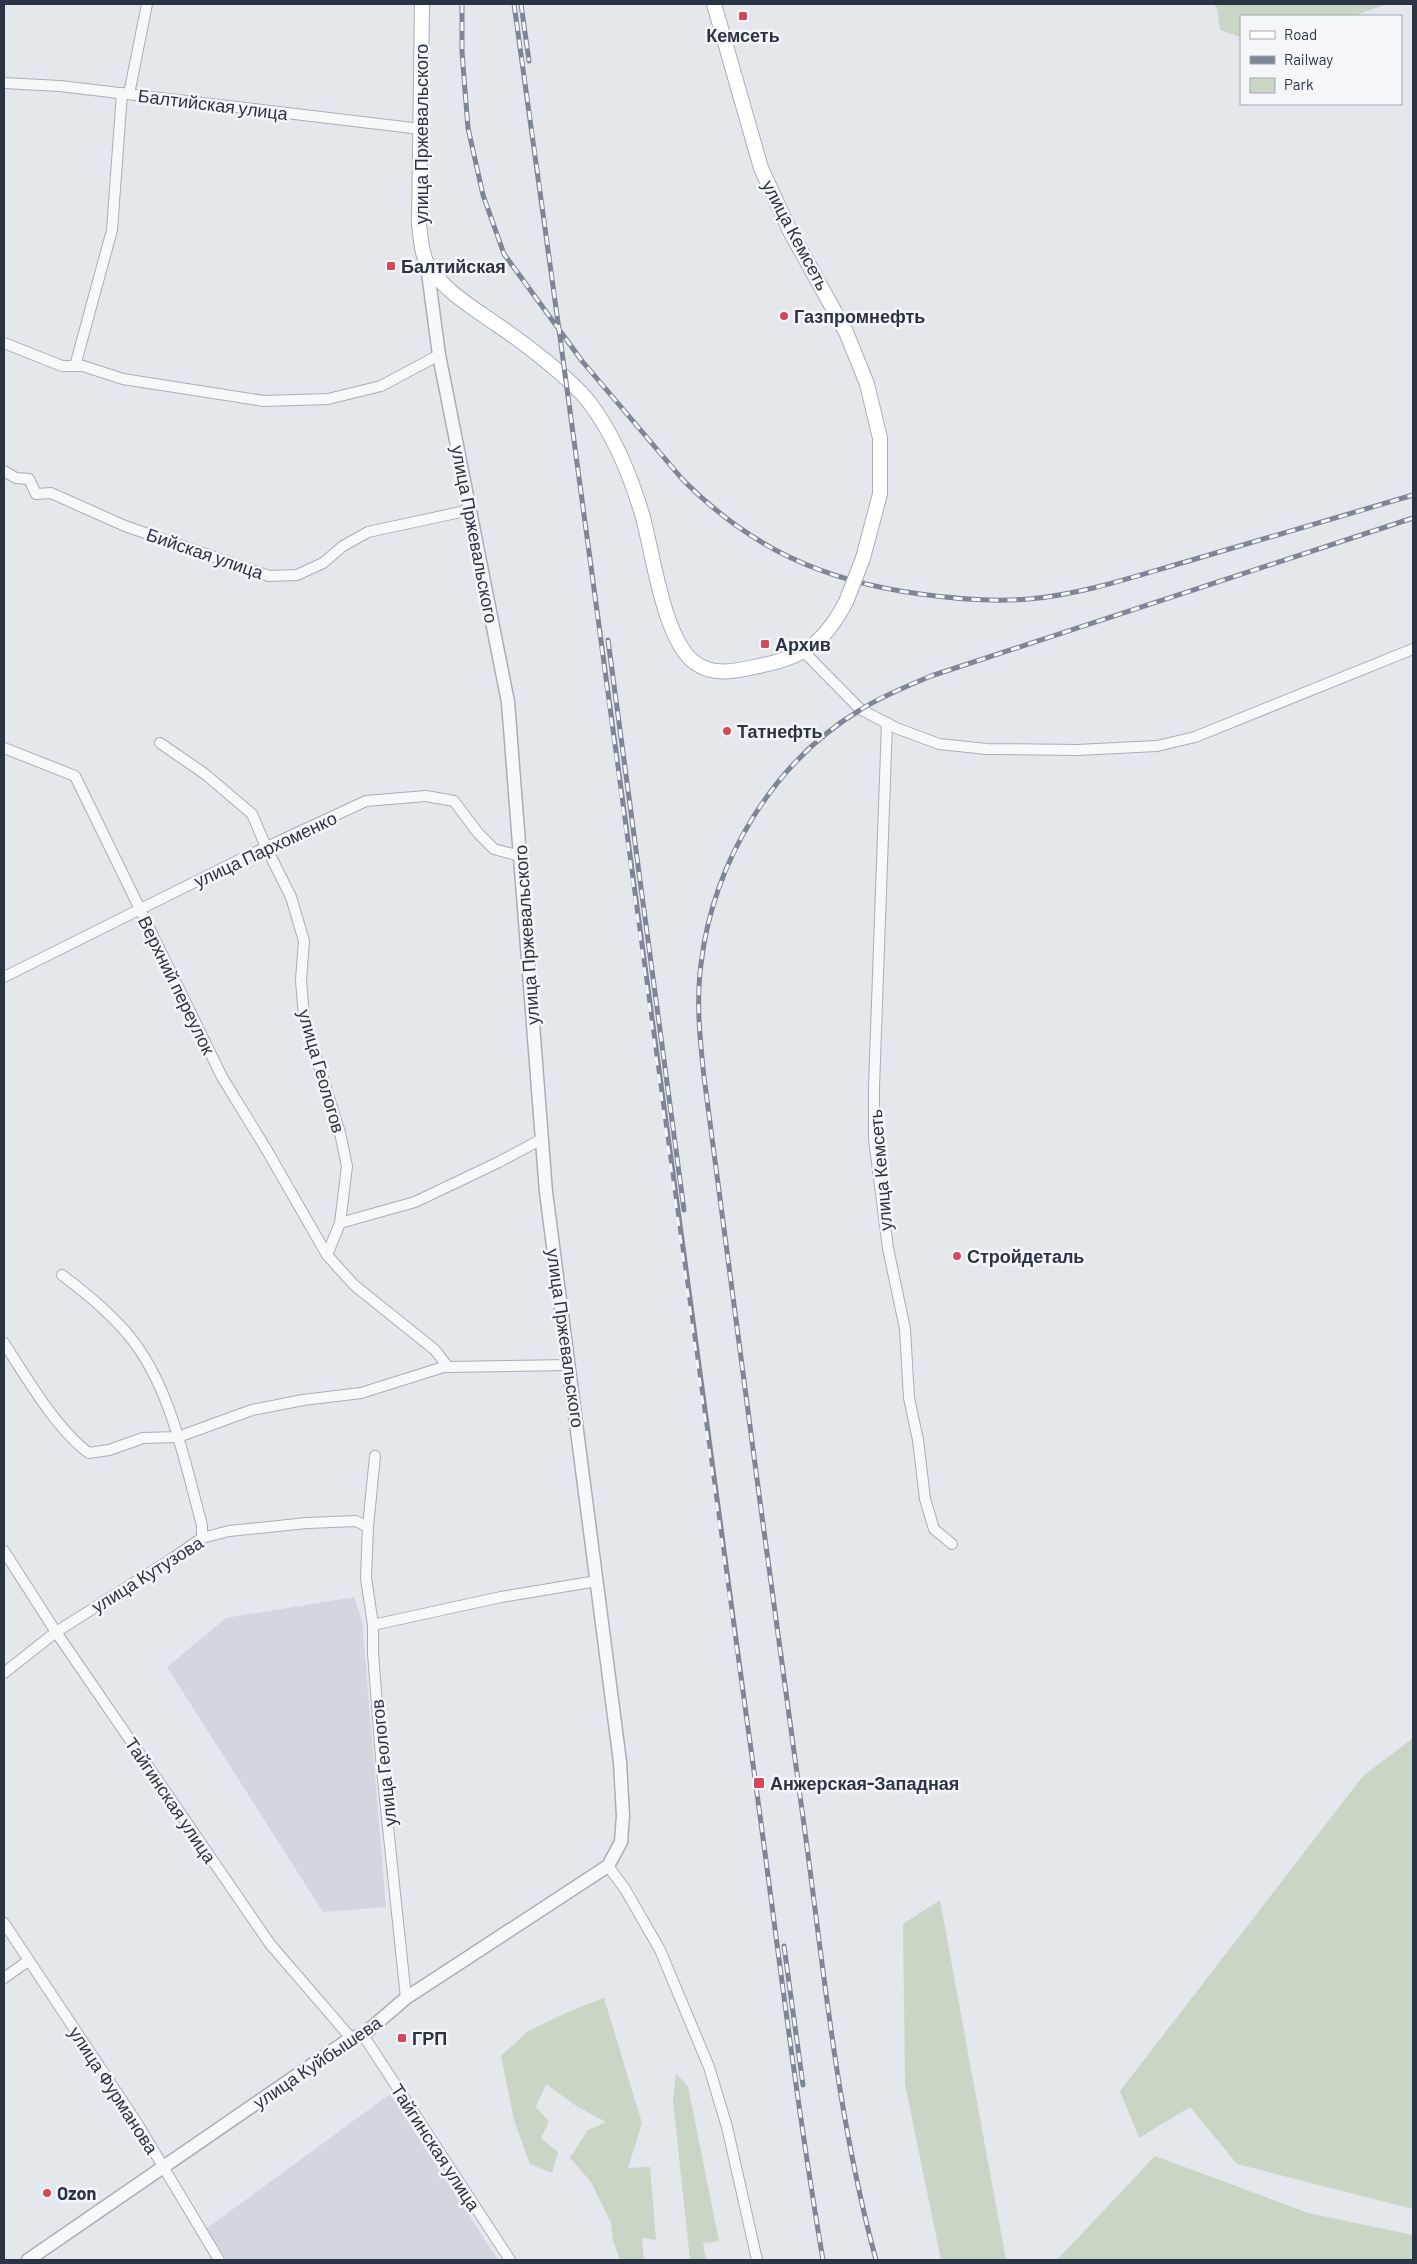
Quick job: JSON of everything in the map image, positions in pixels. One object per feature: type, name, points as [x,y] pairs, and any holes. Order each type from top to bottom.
[{"type":"main road","name":"улица Пржевальского","points":[[422,4],[419,225],[427,265]]},
{"type":"main road","name":"улица Кемсеть","points":[[427,265],[460,300],[498,324],[577,388],[599,416],[611,435],[634,491],[649,539],[669,622],[685,654],[693,662],[707,670],[729,671],[768,664],[804,652],[819,642],[831,628],[846,602],[863,558],[880,494],[880,438],[867,384],[846,332],[790,231],[761,168],[714,4]]},
{"type":"street","points":[[75,366],[112,230],[126,94],[147,4]]},
{"type":"street","name":"Балтийская улица","points":[[4,83],[60,86],[421,129]]},
{"type":"street","name":"улица Пржевальского","points":[[427,265],[440,355],[508,702],[546,1192],[620,1762],[623,1816],[621,1842],[608,1866]]},
{"type":"street","points":[[4,343],[62,366],[83,366],[123,379],[264,401],[328,399],[381,386],[440,355]]},
{"type":"street","name":"Бийская улица","points":[[4,471],[16,478],[29,479],[36,494],[51,493],[125,526],[269,576],[297,575],[323,563],[342,546],[368,532],[470,510]]},
{"type":"street","points":[[804,652],[860,709],[892,725],[939,744],[960,748],[1077,750],[1157,746],[1195,737],[1413,649]]},
{"type":"street","name":"улица Кемсеть","points":[[892,725],[874,1077],[874,1140],[888,1248],[905,1329],[909,1398],[918,1440],[925,1499],[934,1529],[952,1544]]},
{"type":"street","name":"улица Геологов","points":[[160,743],[205,774],[252,814],[291,897],[304,941],[302,980],[304,1018],[340,1133],[347,1166],[340,1223],[327,1255]]},
{"type":"street","name":"Верхний переулок","points":[[4,748],[75,776],[222,1076],[327,1255]]},
{"type":"street","name":"улица Пархоменко","points":[[4,977],[266,847],[366,801],[426,796],[454,801],[478,833],[494,849],[520,856]]},
{"type":"street","points":[[340,1223],[415,1202],[542,1139]]},
{"type":"street","points":[[327,1255],[354,1285],[435,1350],[448,1367]]},
{"type":"street","points":[[62,1275],[89,1295],[130,1337],[159,1384],[178,1437],[202,1525],[202,1538]]},
{"type":"street","points":[[4,1343],[65,1430],[76,1444],[89,1453],[109,1450],[143,1438],[178,1437],[252,1410],[304,1400],[361,1393],[448,1367],[569,1365]]},
{"type":"street","name":"улица Геологов","points":[[376,1456],[368,1527],[366,1578],[373,1625],[372,1653],[382,1770],[406,1998]]},
{"type":"street","name":"улица Кутузова","points":[[4,1673],[56,1632],[202,1538],[229,1531],[307,1523],[356,1521],[368,1527]]},
{"type":"street","name":"Тайгинская улица","points":[[4,1551],[56,1632],[270,1944],[357,2036],[510,2260]]},
{"type":"street","points":[[373,1625],[501,1597],[597,1581]]},
{"type":"street","points":[[608,1866],[660,1950],[709,2067],[727,2127],[757,2260]]},
{"type":"street","name":"улица Куйбышева","points":[[28,2260],[163,2166],[357,2036],[406,1998],[608,1866]]},
{"type":"street","name":"улица Фурманова","points":[[4,1923],[137,2123],[219,2260]]},
{"type":"street","points":[[4,1978],[28,1961]]},
{"type":"shaded area","points":[[354,1597],[362,1621],[386,1907],[323,1912],[167,1667],[226,1618]]},
{"type":"shaded area","points":[[390,2094],[498,2260],[227,2260],[206,2229]]},
{"type":"green space","points":[[1213,4],[1387,4],[1356,15],[1240,15],[1240,37],[1220,30],[1217,8]]},
{"type":"green space","points":[[1413,1738],[1413,2209],[1237,2164],[1190,2107],[1139,2138],[1120,2091],[1363,1776]]},
{"type":"green space","points":[[940,1900],[1006,2260],[941,2260],[905,2084],[903,1924]]},
{"type":"green space","points":[[604,1998],[642,2123],[628,2168],[650,2167],[656,2240],[642,2238],[644,2260],[620,2260],[613,2240],[611,2223],[591,2182],[570,2158],[588,2130],[606,2122],[575,2105],[546,2084],[536,2107],[549,2122],[541,2138],[558,2152],[552,2173],[530,2164],[514,2120],[501,2056],[528,2031]]},
{"type":"green space","points":[[676,2074],[688,2086],[719,2241],[703,2243],[706,2260],[690,2260],[673,2101]]},
{"type":"green space","points":[[1155,2156],[1308,2213],[1413,2235],[1413,2260],[1057,2260]]},
{"type":"railway","points":[[462,4],[462,52],[468,128],[483,195],[504,254],[582,361],[683,480],[736,525],[763,543],[791,558],[852,580],[920,594],[988,600],[1050,597],[1112,583],[1413,495]]},
{"type":"railway","points":[[514,4],[688,1297],[793,2061],[823,2260]]},
{"type":"railway","points":[[521,4],[529,61]]},
{"type":"railway","points":[[876,2260],[862,2205],[832,2036],[704,1077],[699,1021],[701,964],[708,926],[719,889],[733,853],[752,819],[774,787],[800,758],[828,732],[877,700],[931,676],[1413,518]]},
{"type":"railway","points":[[608,640],[684,1210]]},
{"type":"railway","points":[[784,1946],[803,2085]]},
{"type":"place","name":"Кемсеть","points":[[743,16]]},
{"type":"place","name":"Балтийская","points":[[391,266]]},
{"type":"place","name":"Газпромнефть","points":[[784,316]]},
{"type":"place","name":"Архив","points":[[765,644]]},
{"type":"place","name":"Татнефть","points":[[727,731]]},
{"type":"place","name":"Стройдеталь","points":[[957,1256]]},
{"type":"place","name":"Анжерская-Западная","points":[[759,1783]]},
{"type":"place","name":"ГРП","points":[[402,2038]]},
{"type":"place","name":"Ozon","points":[[47,2193]]}]
